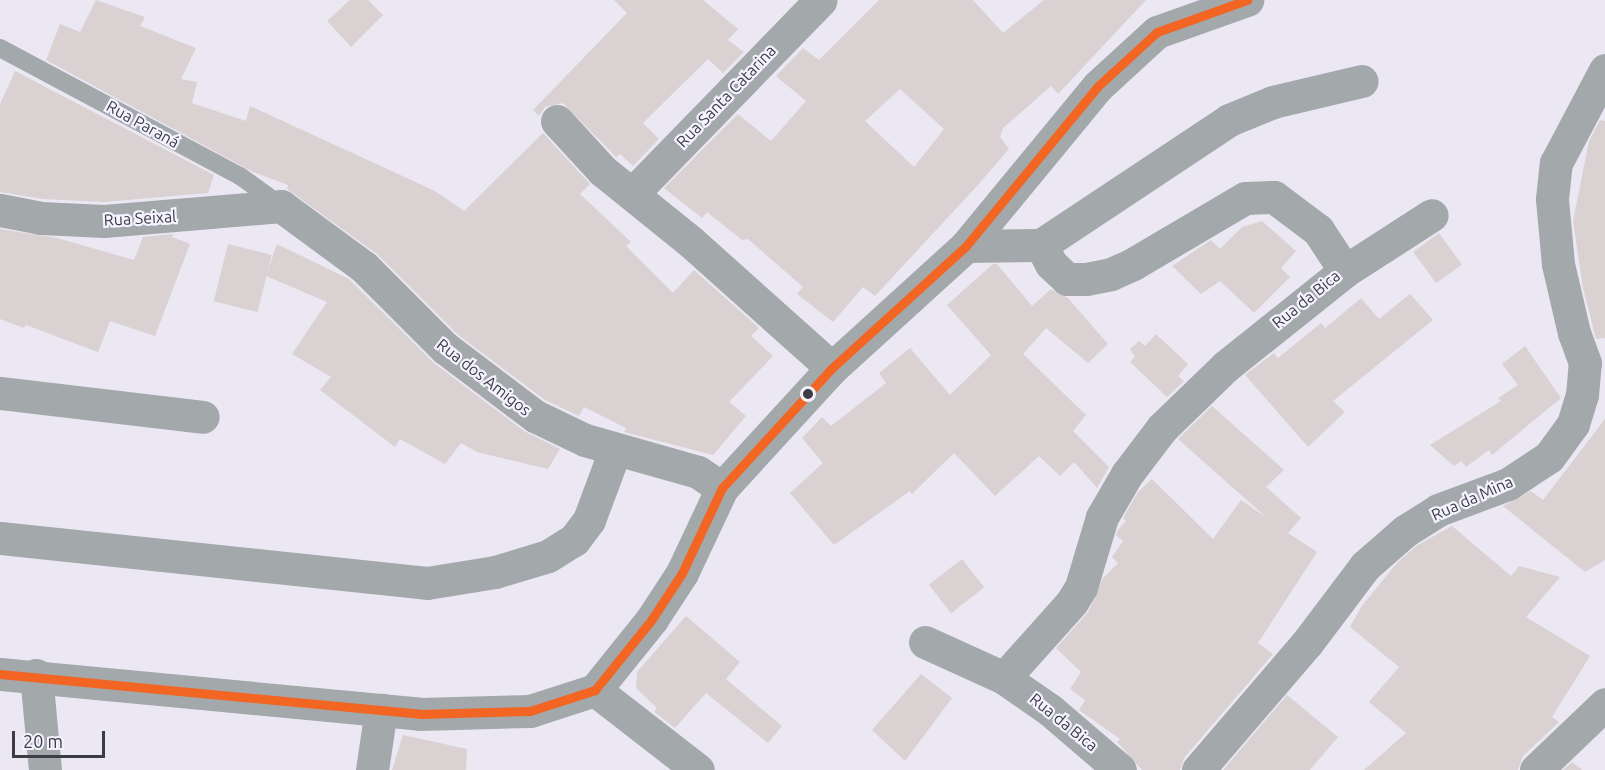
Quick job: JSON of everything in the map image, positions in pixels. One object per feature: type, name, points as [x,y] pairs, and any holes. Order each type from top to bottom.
[{"type":"street","name":"Rua Santa Catarina","points":[[633,193],[821,0]]},
{"type":"street","points":[[0,674],[36,675],[420,714],[530,711],[594,690],[652,619],[682,573],[722,488],[832,368],[966,246],[1056,131],[1139,47],[1172,24],[1247,0]]},
{"type":"street","name":"Rua da Mina","points":[[1198,770],[1307,643],[1365,566],[1405,531],[1438,510],[1508,484],[1549,457],[1573,424],[1582,395],[1585,363],[1574,333],[1558,264],[1552,199],[1556,163],[1605,70]]},
{"type":"street","points":[[966,246],[1041,245],[1229,120],[1273,102],[1362,81]]},
{"type":"street","points":[[557,121],[603,171],[633,193],[832,368]]},
{"type":"street","name":"Rua da Bica","points":[[1004,678],[1072,602],[1081,587],[1101,517],[1127,474],[1162,428],[1226,366],[1345,271],[1318,230],[1274,197],[1245,198],[1111,274],[1067,279],[1051,264],[1041,245]]},
{"type":"street","name":"Rua Seixal","points":[[0,210],[41,218],[104,221],[281,206]]},
{"type":"street","name":"Rua dos Amigos","points":[[281,206],[364,267],[429,334],[535,416],[555,428],[615,450],[671,462],[722,488]]},
{"type":"street","points":[[1345,271],[1432,215]]},
{"type":"street","points":[[0,393],[203,417]]},
{"type":"street","points":[[0,538],[222,558],[427,583],[495,572],[548,556],[574,540],[589,520],[615,450]]},
{"type":"street","name":"Rua da Bica","points":[[925,642],[1004,678],[1050,710],[1120,770]]},
{"type":"street","points":[[36,675],[45,770]]},
{"type":"street","points":[[594,690],[698,770]]},
{"type":"street","points":[[1536,770],[1605,704]]},
{"type":"street","points":[[372,770],[381,710]]},
{"type":"lane","name":"Rua Paraná","points":[[0,48],[240,176],[281,206]]},
{"type":"building","points":[[96,0],[145,17],[140,26],[196,48],[181,79],[197,82],[192,103],[246,121],[250,106],[435,191],[464,211],[543,133],[590,184],[580,194],[631,242],[626,246],[673,293],[694,270],[759,328],[751,336],[773,356],[729,402],[746,416],[713,455],[624,432],[626,428],[584,407],[579,416],[545,400],[457,334],[377,254],[287,189],[288,185],[253,172],[46,60],[60,24],[80,32]]},
{"type":"building","points":[[350,0],[368,0],[383,15],[351,47],[327,21]]},
{"type":"building","points":[[614,0],[703,0],[738,29],[728,40],[744,52],[723,73],[708,59],[643,123],[659,139],[633,166],[620,154],[616,157],[563,103],[545,107],[539,116],[533,110],[627,13]]},
{"type":"building","points":[[879,0],[973,0],[1003,33],[1044,0],[1146,0],[1058,94],[1051,86],[1003,128],[1000,137],[1009,149],[977,186],[875,296],[863,287],[833,322],[797,294],[803,287],[748,239],[742,240],[707,212],[702,218],[664,188],[738,114],[771,141],[806,101],[776,76],[803,48],[819,60]],"holes":[[[900,89],[944,129],[914,167],[865,121]]]},
{"type":"building","points":[[15,71],[214,175],[208,193],[104,202],[43,199],[0,192],[0,104]]},
{"type":"building","points":[[1600,120],[1605,121],[1605,338],[1596,339],[1583,288],[1573,221],[1589,141]]},
{"type":"building","points":[[1262,221],[1296,251],[1281,268],[1290,277],[1254,313],[1220,281],[1201,294],[1172,266],[1211,240],[1220,249],[1242,227]]},
{"type":"building","points":[[0,229],[57,238],[134,260],[143,237],[173,234],[172,237],[190,244],[155,336],[110,321],[98,352],[26,325],[24,328],[0,319]]},
{"type":"building","points":[[1439,233],[1462,265],[1436,283],[1413,252]]},
{"type":"building","points":[[228,244],[272,255],[257,312],[214,301]]},
{"type":"building","points":[[277,244],[349,279],[434,363],[524,431],[560,449],[548,469],[477,452],[461,443],[445,464],[400,439],[395,447],[320,390],[331,377],[292,354],[327,302],[266,276]]},
{"type":"building","points":[[993,264],[997,264],[1032,306],[1051,289],[1068,298],[1108,344],[1088,363],[1046,328],[1023,354],[1086,415],[1073,431],[1109,467],[1097,488],[1074,462],[1060,476],[1039,456],[995,496],[954,453],[912,494],[910,491],[834,545],[790,493],[823,463],[802,438],[822,417],[831,426],[886,383],[879,373],[910,348],[950,395],[991,355],[947,305]]},
{"type":"building","points":[[1410,294],[1433,320],[1333,401],[1345,412],[1308,447],[1245,375],[1274,353],[1278,358],[1321,323],[1325,328],[1361,298],[1379,319]]},
{"type":"building","points":[[1156,334],[1188,364],[1178,376],[1184,381],[1167,397],[1130,362],[1135,357],[1130,349],[1139,341],[1145,346]]},
{"type":"building","points":[[1525,346],[1561,398],[1492,455],[1489,450],[1466,467],[1461,461],[1454,466],[1430,445],[1501,401],[1498,398],[1518,385],[1502,364]]},
{"type":"building","points":[[1212,406],[1284,470],[1266,487],[1301,518],[1288,533],[1317,552],[1258,643],[1273,654],[1184,758],[1180,770],[1142,770],[1117,742],[1120,739],[1079,710],[1085,700],[1070,689],[1081,672],[1056,648],[1088,612],[1103,578],[1118,563],[1112,557],[1123,541],[1116,535],[1118,530],[1126,521],[1123,518],[1138,492],[1152,479],[1213,539],[1241,500],[1267,518],[1178,439]]},
{"type":"building","points":[[1605,419],[1605,560],[1585,572],[1503,506],[1531,491],[1543,500]]},
{"type":"building","points":[[1452,526],[1511,576],[1519,566],[1560,577],[1526,617],[1590,656],[1552,717],[1559,722],[1523,756],[1518,770],[1364,770],[1406,733],[1369,702],[1399,667],[1350,627],[1361,607],[1397,563],[1416,546]]},
{"type":"building","points":[[962,559],[984,587],[951,613],[929,585]]},
{"type":"building","points":[[686,616],[740,662],[726,679],[782,726],[768,743],[706,693],[675,728],[654,712],[657,708],[636,688],[637,672]]},
{"type":"building","points":[[921,674],[952,698],[905,761],[872,730]]},
{"type":"building","points":[[1287,695],[1338,737],[1310,770],[1223,770]]},
{"type":"building","points":[[403,735],[467,749],[466,770],[392,770]]},
{"type":"building","points":[[1572,762],[1582,770],[1563,770]]},
{"type":"transit line","points":[[0,674],[420,714],[530,711],[595,690],[652,619],[682,573],[722,488],[832,368],[966,246],[1098,86],[1157,32],[1247,0]]}]
